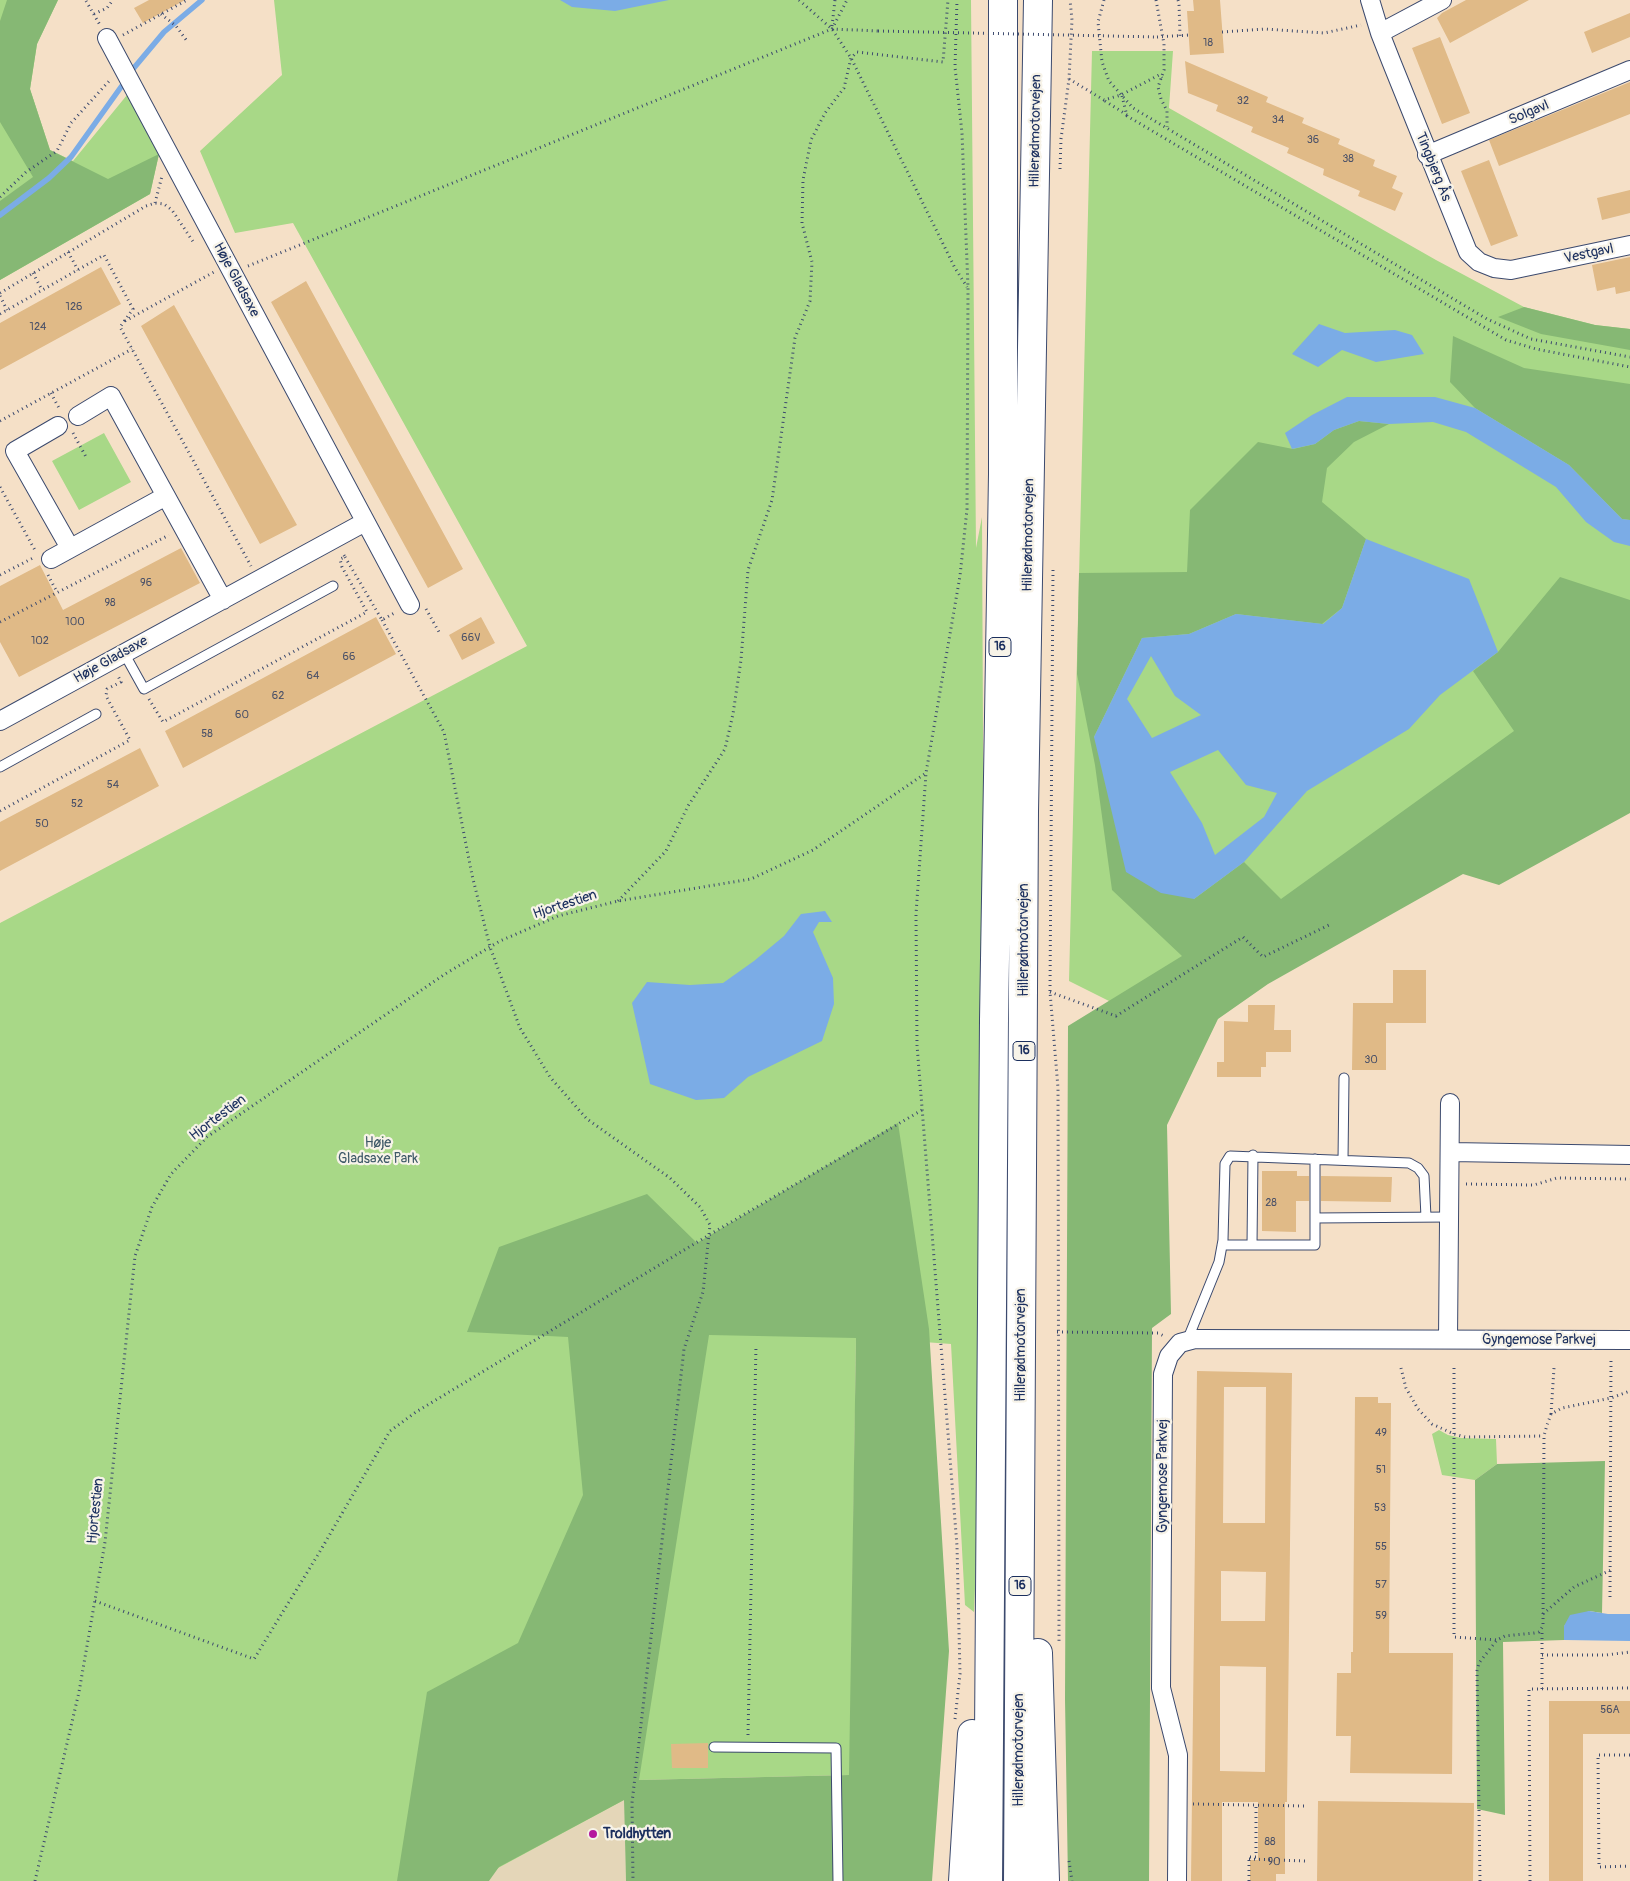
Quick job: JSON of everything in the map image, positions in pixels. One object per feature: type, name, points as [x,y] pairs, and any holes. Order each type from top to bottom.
[{"type":"highway","name":"Hillerødmotorvejen","points":[[988,1881],[994,1028],[1003,474],[1003,0]]},
{"type":"highway","name":"Hillerødmotorvejen","points":[[1018,1881],[1024,791],[1038,0]]},
{"type":"highway","points":[[1022,1291],[1045,1881]]},
{"type":"highway","points":[[963,1881],[974,1709],[991,1526]]},
{"type":"street","name":"Tingbjerg Ås","points":[[1370,0],[1378,26],[1428,156],[1468,252],[1479,262],[1494,268],[1511,270],[1548,262]]},
{"type":"street","points":[[1378,26],[1442,0]]},
{"type":"street","name":"Høje Gladsaxe","points":[[107,38],[224,271],[366,522],[410,605]]},
{"type":"street","name":"Solgavl","points":[[1428,156],[1630,70]]},
{"type":"street","name":"Vestgavl","points":[[1548,262],[1630,245]]},
{"type":"street","points":[[78,416],[111,396],[223,600]]},
{"type":"street","points":[[58,426],[15,451],[70,548]]},
{"type":"street","points":[[44,562],[166,496]]},
{"type":"street","name":"Høje Gladsaxe","points":[[0,721],[366,522]]},
{"type":"street","points":[[1448,1339],[1451,1184],[1450,1103]]},
{"type":"street","points":[[1451,1152],[1630,1155]]},
{"type":"street","name":"Gyngemose Parkvej","points":[[1177,1881],[1178,1755],[1161,1688],[1163,1374],[1170,1356],[1183,1342],[1195,1339],[1630,1340]]},
{"type":"lane","points":[[124,653],[144,689],[333,586]]},
{"type":"lane","points":[[0,767],[96,714]]},
{"type":"lane","points":[[1343,1160],[1344,1078]]},
{"type":"lane","points":[[1183,1342],[1216,1272],[1222,1245],[1226,1161],[1234,1155],[1409,1163],[1415,1166],[1424,1176],[1426,1217]]},
{"type":"lane","points":[[1252,1245],[1253,1156]]},
{"type":"lane","points":[[1222,1245],[1315,1246],[1315,1159]]},
{"type":"lane","points":[[1315,1218],[1450,1217]]},
{"type":"lane","points":[[714,1747],[836,1748],[838,1881]]},
{"type":"path","points":[[94,14],[107,8],[113,0]]},
{"type":"path","points":[[129,32],[187,0]]},
{"type":"path","points":[[799,0],[832,29],[851,58],[955,268],[968,288]]},
{"type":"path","points":[[832,29],[835,0]]},
{"type":"path","points":[[832,29],[847,0]]},
{"type":"path","points":[[618,901],[666,851],[688,806],[725,749],[733,714],[741,660],[748,570],[772,500],[795,338],[810,301],[812,262],[802,222],[805,170],[811,140],[825,113],[844,88],[851,58],[856,52],[943,62],[948,0]]},
{"type":"path","points":[[955,1724],[960,1674],[957,1546],[917,1045],[916,914],[926,774],[960,576],[967,509],[968,288],[962,132],[955,67],[957,0]]},
{"type":"path","points":[[1059,176],[1061,138],[1069,79],[1072,20],[1070,0]]},
{"type":"path","points":[[1104,0],[1098,22],[1102,62],[1109,81],[1133,108],[1487,319],[1531,339],[1630,357]]},
{"type":"path","points":[[1156,0],[1159,6],[1164,44],[1164,70],[1158,87],[1167,111],[1167,128]]},
{"type":"path","points":[[1178,0],[1180,3],[1180,36]]},
{"type":"path","points":[[86,1],[107,38]]},
{"type":"path","points":[[161,14],[176,26],[187,41]]},
{"type":"path","points":[[1222,32],[1265,29],[1324,33],[1378,26]]},
{"type":"path","points":[[125,321],[224,271],[832,29],[1157,37],[1189,35]]},
{"type":"path","points":[[0,197],[26,172],[57,151],[71,123],[122,67]]},
{"type":"path","points":[[1104,100],[1121,95],[1159,75],[1162,78]]},
{"type":"path","points":[[1069,79],[1127,116],[1506,340],[1536,349],[1630,367]]},
{"type":"path","points":[[1121,95],[1127,116]]},
{"type":"path","points":[[0,293],[146,206],[156,202],[164,204],[172,210],[198,249]]},
{"type":"path","points":[[68,252],[78,270]]},
{"type":"path","points":[[0,314],[104,255],[133,309],[120,327],[258,580]]},
{"type":"path","points":[[211,267],[224,271]]},
{"type":"path","points":[[33,273],[42,290]]},
{"type":"path","points":[[0,296],[7,310]]},
{"type":"path","points":[[0,421],[132,349]]},
{"type":"path","points":[[0,487],[44,562],[57,592]]},
{"type":"path","points":[[0,622],[183,528]]},
{"type":"path","points":[[344,557],[382,620],[444,732],[472,875],[490,947],[520,1028],[550,1077],[587,1119],[670,1178],[700,1207],[710,1225],[703,1292],[684,1349],[632,1803],[634,1881]]},
{"type":"path","points":[[0,575],[44,562]]},
{"type":"path","points":[[1053,563],[1050,992],[1058,1088],[1059,1646]]},
{"type":"path","points":[[144,689],[163,722],[367,612],[342,567]]},
{"type":"path","points":[[382,620],[410,605]]},
{"type":"path","points":[[0,811],[130,740],[106,696]]},
{"type":"path","name":"Hjortestien","points":[[35,1881],[80,1692],[105,1542],[135,1256],[152,1207],[171,1174],[207,1137],[436,980],[490,947],[558,916],[618,901],[751,879],[813,850],[926,774]]},
{"type":"path","points":[[1050,992],[1116,1016],[1243,937],[1263,958],[1329,925]]},
{"type":"path","points":[[95,1602],[254,1659],[319,1553],[390,1431],[416,1412],[709,1235],[922,1110]]},
{"type":"path","points":[[1451,1184],[1534,1185],[1557,1178],[1630,1179]]},
{"type":"path","points":[[1057,1332],[1158,1333],[1183,1342]]},
{"type":"path","points":[[748,1746],[756,1346]]},
{"type":"path","points":[[1401,1368],[1406,1388],[1418,1409],[1432,1424],[1465,1437],[1544,1436]]},
{"type":"path","points":[[1454,1368],[1454,1637],[1497,1640]]},
{"type":"path","points":[[1542,1689],[1544,1436],[1551,1414],[1554,1368]]},
{"type":"path","points":[[1610,1597],[1611,1368]]},
{"type":"path","points":[[1551,1414],[1562,1408],[1611,1398],[1630,1391]]},
{"type":"path","points":[[1543,1614],[1574,1587],[1611,1570]]},
{"type":"path","points":[[1480,1881],[1477,1671],[1479,1663],[1497,1640],[1505,1636],[1534,1633],[1542,1629]]},
{"type":"path","points":[[1542,1655],[1606,1655],[1630,1652]]},
{"type":"path","points":[[1530,1881],[1529,1689],[1630,1688]]},
{"type":"path","points":[[1630,1755],[1598,1755],[1599,1867],[1630,1866]]},
{"type":"path","points":[[1178,1804],[1305,1806]]},
{"type":"path","points":[[1249,1859],[1249,1857],[1256,1857],[1256,1805]]},
{"type":"path","points":[[1067,1853],[1072,1881]]},
{"type":"path","points":[[1249,1859],[1305,1862]]},
{"type":"path","points":[[1249,1859],[1249,1881]]},
{"type":"shaded area","name":"Troldhytten","points":[[624,1800],[626,1881],[489,1881],[499,1867]]},
{"type":"green space","points":[[0,0],[58,0],[37,44],[30,89],[50,150],[73,161],[127,95],[159,154],[150,194],[0,280]]},
{"type":"green space","points":[[7,0],[58,0],[37,44],[30,89],[50,150],[108,179],[159,154],[150,194],[0,280],[0,201],[33,177],[0,122],[0,21]]},
{"type":"green space","name":"Høje Gladsaxe Park","points":[[274,0],[971,0],[976,548],[982,517],[985,1161],[984,1374],[974,1612],[965,1605],[951,1344],[856,1337],[850,1775],[639,1780],[624,1800],[474,1881],[0,1881],[0,923],[527,646],[293,223],[235,233],[200,151],[282,75]]},
{"type":"green space","points":[[1092,51],[1173,51],[1169,108],[1436,260],[1524,307],[1595,325],[1630,329],[1630,737],[1248,922],[1119,1006],[1069,981]]},
{"type":"green space","points":[[1524,307],[1595,325],[1630,329],[1630,350],[1541,334],[1498,317]]},
{"type":"green space","points":[[1453,336],[1524,368],[1630,384],[1630,520],[1622,519],[1569,465],[1475,408],[1450,382]]},
{"type":"green space","points":[[1359,421],[1389,424],[1354,442],[1327,468],[1322,502],[1366,539],[1342,608],[1322,624],[1236,614],[1189,634],[1142,638],[1094,737],[1194,899],[1244,862],[1281,899],[1514,731],[1473,671],[1498,652],[1560,577],[1630,600],[1630,813],[1499,885],[1463,874],[1268,984],[1218,1019],[1167,1125],[1171,1314],[1152,1328],[1149,1881],[1068,1881],[1065,1699],[1068,1026],[1182,956],[1112,890],[1095,765],[1077,674],[1079,573],[1187,572],[1190,510],[1258,442],[1293,449],[1315,444],[1334,430]]},
{"type":"green space","points":[[104,433],[131,482],[79,510],[52,461]]},
{"type":"green space","points":[[898,1123],[929,1329],[949,1651],[932,1881],[626,1881],[624,1800],[499,1867],[489,1881],[397,1881],[427,1692],[518,1643],[583,1495],[568,1337],[467,1332],[499,1247],[647,1194],[697,1243]],"holes":[[[709,1335],[856,1338],[849,1775],[639,1780]]]},
{"type":"green space","points":[[1439,1430],[1448,1435],[1461,1438],[1496,1439],[1497,1464],[1475,1480],[1442,1475],[1432,1434]]},
{"type":"green space","points":[[1605,1461],[1602,1613],[1589,1611],[1564,1626],[1564,1640],[1503,1642],[1505,1815],[1477,1809],[1475,1480],[1497,1464]]},
{"type":"water","points":[[560,0],[669,0],[615,11],[572,7]]},
{"type":"water","points":[[1319,324],[1345,333],[1395,330],[1412,335],[1424,354],[1376,362],[1342,350],[1318,367],[1292,354]]},
{"type":"water","points":[[1347,397],[1435,397],[1475,408],[1569,465],[1622,519],[1630,520],[1630,546],[1614,542],[1586,522],[1556,487],[1466,432],[1433,422],[1389,424],[1359,421],[1334,430],[1315,444],[1292,449],[1285,433],[1312,415]]},
{"type":"water","points":[[1366,539],[1469,579],[1498,652],[1440,695],[1409,729],[1307,791],[1244,862],[1194,899],[1161,893],[1126,872],[1094,737],[1142,638],[1189,634],[1236,614],[1323,624],[1342,608]],"holes":[[[1151,656],[1175,696],[1201,715],[1152,738],[1127,699]],[[1218,750],[1246,785],[1277,793],[1264,817],[1215,855],[1202,823],[1170,772]]]},
{"type":"water","points":[[825,911],[832,922],[819,922],[813,932],[833,978],[834,1004],[822,1041],[748,1077],[724,1098],[696,1100],[650,1084],[632,1003],[647,982],[690,985],[723,983],[784,936],[801,914]]},
{"type":"water","points":[[1589,1611],[1608,1614],[1630,1614],[1630,1641],[1564,1640],[1564,1626],[1570,1615]]},
{"type":"building","points":[[149,0],[185,0],[143,23],[134,8]]},
{"type":"building","points":[[1193,0],[1220,0],[1224,53],[1190,55],[1187,11],[1194,11]]},
{"type":"building","points":[[1466,0],[1529,0],[1450,43],[1437,18],[1442,13]]},
{"type":"building","points":[[1630,13],[1630,37],[1592,53],[1584,32]]},
{"type":"building","points":[[1440,37],[1470,113],[1442,124],[1412,48]]},
{"type":"building","points":[[1185,61],[1268,97],[1266,102],[1304,118],[1302,123],[1340,139],[1338,144],[1375,160],[1373,166],[1397,176],[1392,188],[1403,193],[1395,211],[1358,196],[1360,191],[1323,175],[1324,169],[1287,153],[1289,148],[1251,132],[1253,127],[1216,111],[1218,105],[1188,93]]},
{"type":"building","points":[[1630,82],[1630,114],[1499,166],[1489,140]]},
{"type":"building","points":[[1489,160],[1518,236],[1491,246],[1461,171]]},
{"type":"building","points":[[1630,190],[1630,213],[1602,220],[1597,198]]},
{"type":"building","points":[[1630,257],[1630,291],[1616,294],[1615,287],[1597,291],[1592,265]]},
{"type":"building","points":[[101,267],[121,304],[0,370],[0,323]]},
{"type":"building","points":[[306,281],[463,569],[428,588],[271,302]]},
{"type":"building","points":[[174,305],[297,525],[260,544],[141,326]]},
{"type":"building","points":[[181,548],[200,583],[19,677],[0,642],[0,586],[40,565],[63,610]]},
{"type":"building","points":[[376,617],[396,654],[183,768],[165,731]]},
{"type":"building","points":[[481,617],[495,643],[462,660],[449,635]]},
{"type":"building","points":[[140,748],[159,786],[0,871],[0,822]]},
{"type":"building","points":[[1393,970],[1426,970],[1426,1023],[1386,1023],[1386,1070],[1352,1070],[1353,1003],[1393,1003]]},
{"type":"building","points":[[1248,1005],[1275,1005],[1274,1030],[1291,1030],[1291,1052],[1266,1052],[1266,1067],[1261,1067],[1261,1077],[1217,1077],[1217,1062],[1224,1062],[1224,1021],[1248,1022]]},
{"type":"building","points":[[1262,1171],[1297,1171],[1297,1176],[1309,1176],[1309,1201],[1296,1201],[1296,1232],[1262,1231]]},
{"type":"building","points":[[1321,1176],[1392,1177],[1391,1202],[1321,1201]]},
{"type":"building","points":[[1197,1371],[1292,1373],[1285,1874],[1276,1874],[1276,1881],[1250,1881],[1250,1860],[1258,1860],[1258,1802],[1222,1802],[1222,1881],[1191,1881]],"holes":[[[1224,1387],[1266,1387],[1265,1523],[1223,1523]],[[1221,1571],[1266,1572],[1265,1621],[1221,1621]],[[1220,1666],[1266,1667],[1265,1772],[1220,1771]]]},
{"type":"building","points":[[1355,1397],[1378,1397],[1378,1403],[1391,1403],[1389,1653],[1453,1653],[1452,1774],[1350,1773],[1351,1736],[1336,1736],[1337,1673],[1351,1673],[1351,1652],[1353,1652]]},
{"type":"building","points":[[1549,1701],[1630,1701],[1630,1734],[1583,1734],[1583,1881],[1549,1881]]},
{"type":"building","points":[[708,1743],[708,1768],[672,1768],[671,1744]]},
{"type":"building","points":[[1318,1801],[1474,1803],[1473,1881],[1317,1881]]},
{"type":"waterway","points":[[133,69],[164,32],[202,0]]},
{"type":"waterway","points":[[0,215],[49,178],[71,157],[121,87]]},
{"type":"place","name":"Troldhytten","points":[[593,1834]]}]
